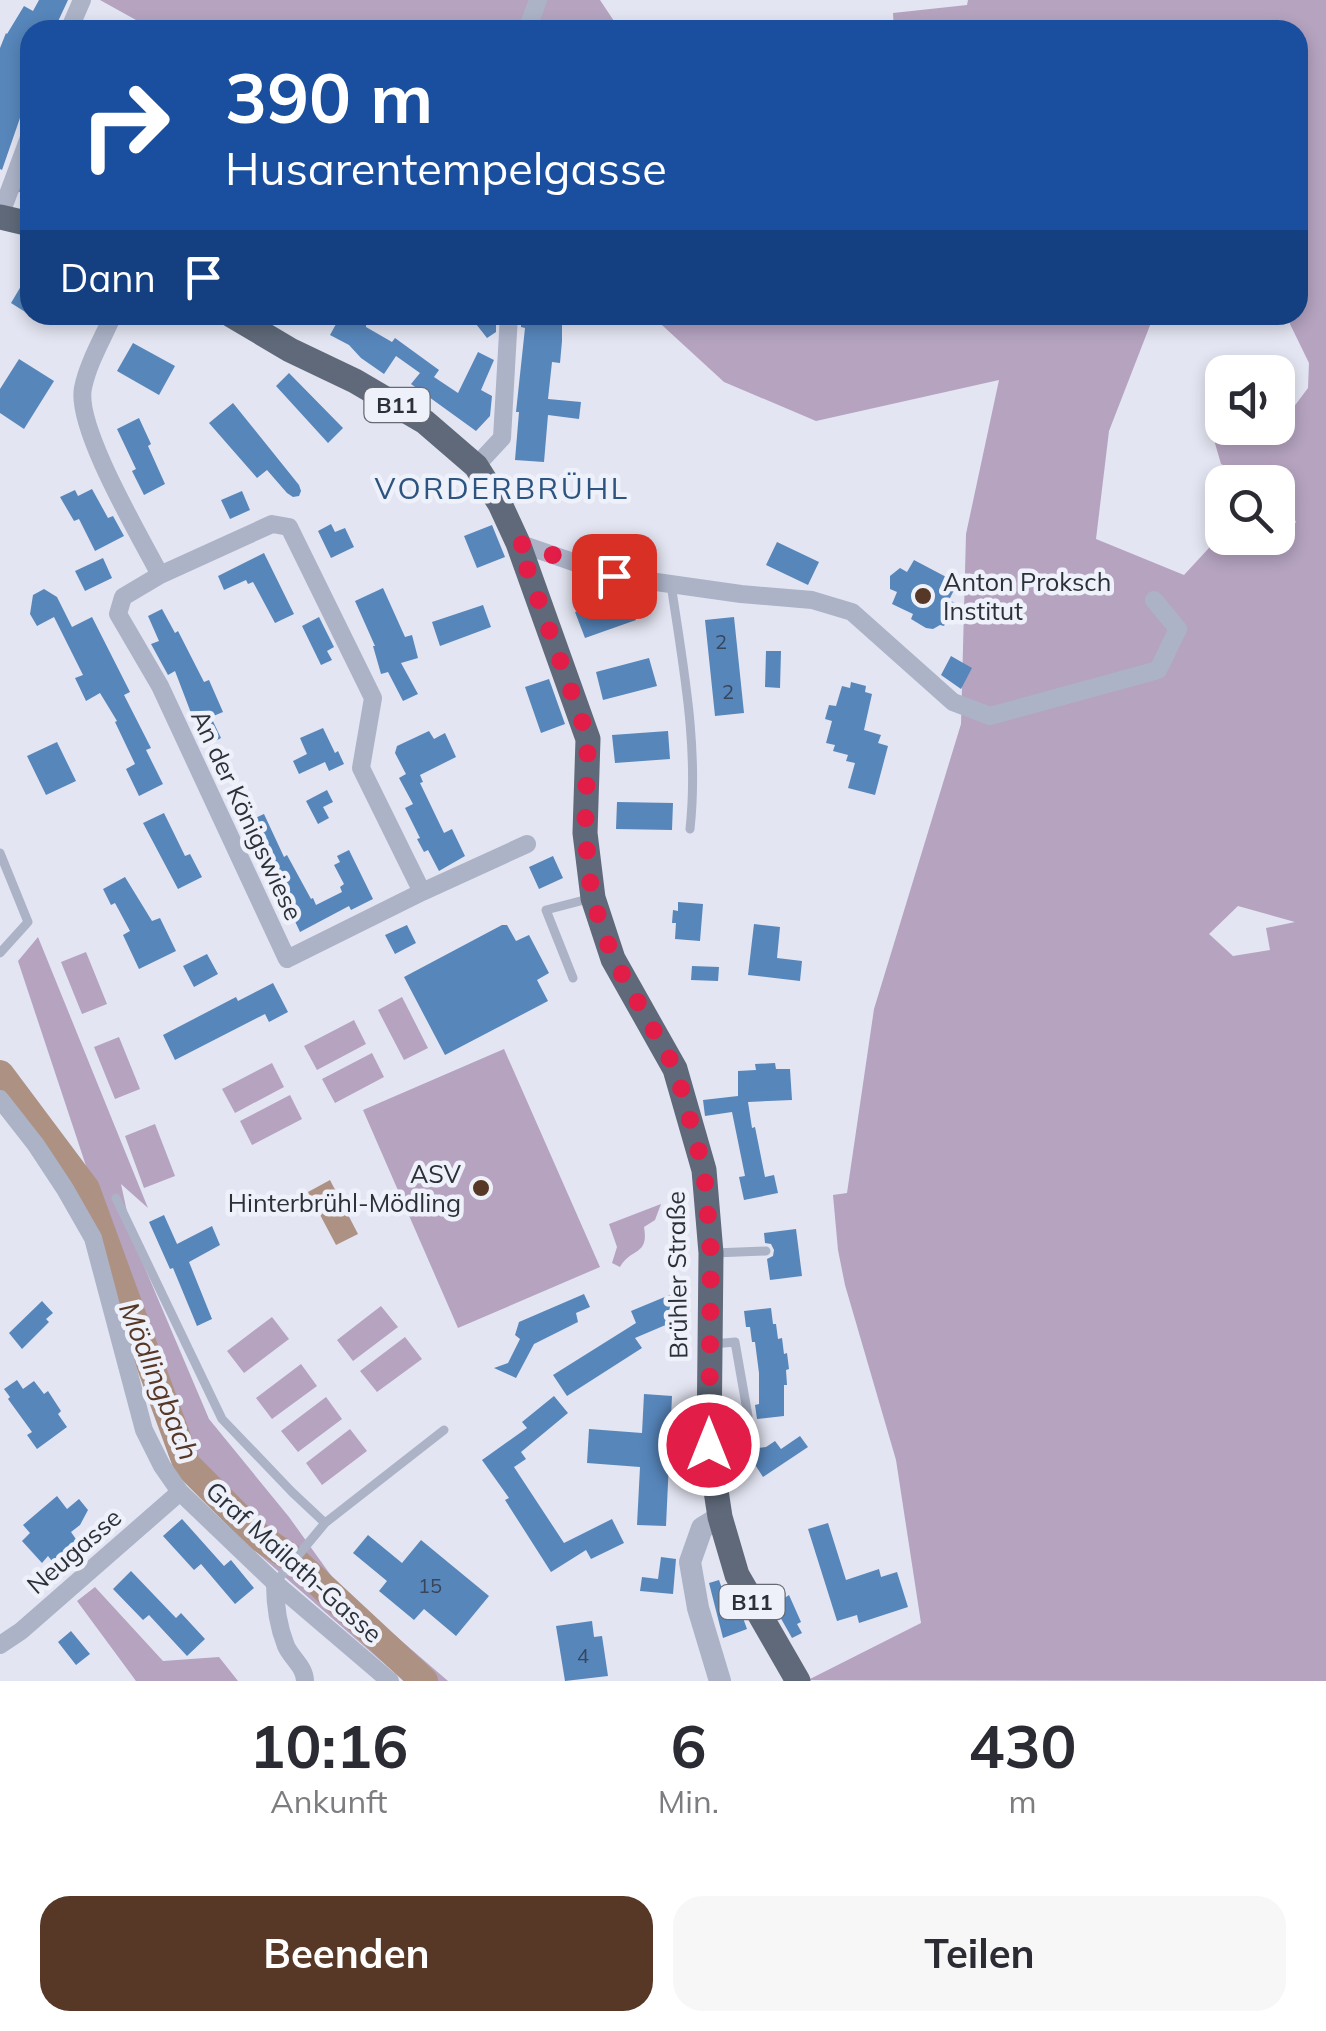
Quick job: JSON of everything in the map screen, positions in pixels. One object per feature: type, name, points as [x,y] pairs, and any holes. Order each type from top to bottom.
[{"type":"main road","name":"Brühler Straße","points":[[249,325],[425,422],[476,466],[518,543],[588,738],[585,833],[592,898],[613,958],[676,1070],[704,1170],[711,1253],[709,1445],[720,1517]]},
{"type":"main road","name":"B11","points":[[720,1517],[737,1576],[798,1681]]},
{"type":"street","points":[[0,217],[20,162]]},
{"type":"street","points":[[109,325],[82,388],[82,402],[96,450],[160,575]]},
{"type":"street","points":[[476,466],[502,438],[508,325]]},
{"type":"street","name":"An der Königswiese","points":[[422,892],[362,768],[373,698],[289,527],[272,524],[160,575],[122,597],[118,614],[160,686],[287,960],[526,844]]},
{"type":"street","points":[[518,543],[614,576],[812,600],[852,612],[953,702],[990,716],[1158,670],[1178,630],[1154,600]]},
{"type":"street","name":"Graf Mailath-Gasse","points":[[0,1098],[56,1174],[93,1238],[144,1430],[162,1466],[180,1492],[390,1681]]},
{"type":"street","name":"Neugasse","points":[[0,1645],[180,1492]]},
{"type":"street","points":[[720,1517],[702,1528],[690,1562],[698,1608],[720,1681]]},
{"type":"street","points":[[278,1580],[275,1608],[287,1649],[306,1674],[305,1681]]},
{"type":"lane","points":[[671,584],[692,729],[694,788],[690,829]]},
{"type":"lane","points":[[0,853],[28,922],[0,953]]},
{"type":"lane","points":[[573,978],[546,910],[592,898]]},
{"type":"lane","points":[[116,1198],[222,1420],[324,1523]]},
{"type":"lane","points":[[711,1253],[766,1251]]},
{"type":"lane","points":[[709,1344],[735,1342],[748,1416]]},
{"type":"lane","points":[[278,1580],[324,1523],[444,1430]]},
{"type":"shaded area","points":[[100,0],[600,0],[613,20],[136,20]]},
{"type":"shaded area","points":[[968,0],[1326,0],[1326,1681],[808,1680],[921,1623],[896,1460],[845,1285],[833,1195],[847,1193],[874,1009],[961,724],[966,534],[999,380],[816,421],[724,382],[662,325],[1150,325],[1109,431],[1096,539],[1184,575],[1205,552],[1295,555],[1295,465],[1223,465],[1215,445],[1295,445],[1295,405],[1308,388],[1309,363],[1290,325],[1308,325],[1308,20],[893,20],[893,13],[967,5]],"holes":[[[1238,906],[1295,922],[1266,928],[1270,950],[1233,956],[1209,934]]]},
{"type":"shaded area","points":[[38,937],[148,1208],[121,1184],[133,1240],[209,1419],[289,1517],[340,1588],[448,1681],[404,1681],[246,1543],[169,1456],[97,1199],[18,961]]},
{"type":"shaded area","points":[[86,952],[107,1004],[82,1014],[61,962]]},
{"type":"shaded area","points":[[402,997],[428,1048],[404,1060],[378,1010]]},
{"type":"shaded area","points":[[354,1020],[366,1044],[317,1070],[304,1046]]},
{"type":"shaded area","points":[[119,1037],[140,1089],[115,1099],[94,1047]]},
{"type":"shaded area","name":"ASV Hinterbrühl-Mödling","points":[[504,1049],[600,1267],[458,1328],[363,1110]]},
{"type":"shaded area","points":[[372,1053],[384,1077],[335,1103],[322,1079]]},
{"type":"shaded area","points":[[272,1063],[284,1087],[235,1113],[222,1089]]},
{"type":"shaded area","points":[[290,1095],[302,1119],[252,1145],[240,1121]]},
{"type":"shaded area","points":[[155,1124],[175,1176],[144,1188],[125,1136]]},
{"type":"shaded area","points":[[330,1180],[358,1234],[336,1245],[308,1192]]},
{"type":"shaded area","points":[[661,1204],[655,1220],[644,1227],[642,1247],[620,1267],[612,1263],[617,1247],[609,1224]]},
{"type":"shaded area","points":[[381,1306],[398,1327],[353,1361],[337,1340]]},
{"type":"shaded area","points":[[272,1317],[289,1339],[244,1373],[227,1351]]},
{"type":"shaded area","points":[[405,1337],[422,1359],[377,1392],[360,1371]]},
{"type":"shaded area","points":[[301,1364],[317,1386],[272,1419],[256,1398]]},
{"type":"shaded area","points":[[326,1397],[342,1419],[298,1452],[281,1431]]},
{"type":"shaded area","points":[[350,1429],[367,1451],[322,1485],[306,1463]]},
{"type":"shaded area","points":[[95,1587],[163,1661],[219,1657],[238,1681],[136,1681],[77,1601]]},
{"type":"building","points":[[39,0],[68,0],[59,20],[20,20],[20,118],[2,170],[0,48],[24,6],[33,11]]},
{"type":"building","points":[[20,288],[20,309],[11,303]]},
{"type":"building","points":[[336,325],[366,325],[392,342],[395,338],[439,370],[434,377],[458,393],[478,352],[494,360],[481,390],[492,396],[490,416],[476,431],[411,384],[420,373],[396,356],[384,374],[349,345],[330,335]]},
{"type":"building","points":[[477,325],[496,325],[496,332],[487,338]]},
{"type":"building","points":[[562,325],[560,363],[552,362],[548,399],[581,402],[579,419],[548,415],[544,462],[515,460],[525,328],[521,327]]},
{"type":"building","points":[[133,343],[175,366],[159,395],[117,371]]},
{"type":"building","points":[[19,359],[54,381],[24,429],[0,413],[0,389]]},
{"type":"building","points":[[289,373],[343,428],[328,443],[276,386]]},
{"type":"building","points":[[233,403],[299,485],[299,496],[287,493],[267,470],[257,478],[209,423]]},
{"type":"building","points":[[139,418],[165,484],[144,495],[117,429]]},
{"type":"building","points":[[92,489],[108,518],[113,516],[124,536],[95,551],[79,519],[74,521],[60,497],[75,490],[78,496]]},
{"type":"building","points":[[242,491],[250,510],[230,519],[221,500]]},
{"type":"building","points":[[331,524],[335,532],[345,528],[354,547],[331,558],[318,531]]},
{"type":"building","points":[[492,525],[505,557],[477,568],[464,536]]},
{"type":"building","points":[[777,542],[819,562],[808,585],[766,565]]},
{"type":"building","points":[[264,553],[294,614],[275,623],[253,582],[248,584],[246,580],[224,590],[218,576]]},
{"type":"building","points":[[103,558],[112,578],[85,591],[75,571]]},
{"type":"building","name":"Anton Proksch Institut","points":[[914,560],[956,586],[949,600],[955,603],[944,626],[926,628],[911,619],[913,614],[892,604],[897,592],[890,589],[890,576],[900,568],[907,572]]},
{"type":"building","points":[[383,588],[405,637],[412,635],[418,658],[401,663],[418,694],[403,701],[388,672],[381,674],[375,646],[355,601]]},
{"type":"building","points":[[44,589],[57,597],[72,627],[92,617],[130,692],[124,695],[151,748],[146,750],[163,784],[139,796],[126,769],[135,764],[117,721],[100,693],[86,701],[75,678],[83,675],[54,617],[37,626],[30,614],[33,595]]},
{"type":"building","points":[[629,594],[636,620],[585,638],[575,612]]},
{"type":"building","points":[[483,605],[491,627],[440,646],[432,622]]},
{"type":"building","points":[[162,609],[204,682],[209,680],[223,712],[211,717],[221,738],[204,747],[175,671],[168,675],[151,644],[159,641],[148,616]]},
{"type":"building","points":[[319,617],[334,647],[327,651],[332,660],[321,665],[302,626]]},
{"type":"building","points":[[734,617],[744,713],[715,716],[705,620]]},
{"type":"building","points":[[766,651],[781,651],[780,688],[765,687]]},
{"type":"building","points":[[951,656],[972,668],[961,689],[941,675]]},
{"type":"building","points":[[649,658],[657,686],[603,700],[596,672]]},
{"type":"building","points":[[549,679],[565,724],[541,733],[525,687]]},
{"type":"building","points":[[851,682],[866,686],[865,692],[872,694],[864,730],[881,735],[878,743],[888,746],[875,795],[848,788],[855,763],[846,761],[848,755],[833,751],[835,745],[826,743],[832,721],[825,719],[829,705],[836,706],[842,686],[850,688]]},
{"type":"building","points":[[323,728],[344,764],[329,771],[325,762],[299,774],[293,761],[307,754],[300,738]]},
{"type":"building","points":[[429,731],[434,739],[445,733],[456,757],[420,775],[420,783],[444,833],[452,829],[465,856],[439,871],[428,850],[424,852],[405,808],[413,804],[399,778],[406,774],[395,753],[397,746]]},
{"type":"building","points":[[668,731],[670,759],[615,763],[612,735]]},
{"type":"building","points":[[57,742],[76,781],[46,795],[27,756]]},
{"type":"building","points":[[327,790],[333,802],[323,807],[329,818],[318,824],[306,801]]},
{"type":"building","points":[[617,802],[673,803],[672,830],[616,829]]},
{"type":"building","points":[[164,813],[185,856],[190,854],[202,877],[178,889],[143,823]]},
{"type":"building","points":[[264,814],[284,857],[287,855],[316,905],[342,892],[340,887],[344,884],[334,865],[340,862],[337,856],[349,850],[373,899],[351,910],[349,906],[300,932],[242,824]]},
{"type":"building","points":[[553,856],[563,878],[539,889],[529,867]]},
{"type":"building","points":[[125,877],[152,921],[160,918],[176,951],[139,969],[123,935],[130,931],[103,889]]},
{"type":"building","points":[[678,902],[703,904],[700,941],[675,939],[673,910],[678,911]]},
{"type":"building","points":[[754,924],[780,927],[777,958],[802,961],[800,981],[748,975]]},
{"type":"building","points":[[407,925],[416,943],[395,954],[385,935]]},
{"type":"building","points":[[507,925],[516,941],[529,935],[549,973],[537,980],[548,1001],[445,1055],[404,977]]},
{"type":"building","points":[[207,954],[218,974],[194,987],[183,966]]},
{"type":"building","points":[[692,966],[719,967],[718,981],[691,980]]},
{"type":"building","points":[[273,983],[288,1012],[269,1022],[265,1014],[175,1060],[163,1035],[236,997],[238,1001]]},
{"type":"building","points":[[775,1063],[776,1069],[790,1069],[792,1100],[748,1102],[765,1177],[774,1175],[778,1193],[744,1200],[739,1177],[745,1176],[732,1112],[705,1116],[703,1100],[738,1096],[738,1071],[756,1070],[755,1064]]},
{"type":"building","points":[[164,1215],[177,1244],[212,1226],[220,1245],[189,1262],[212,1319],[197,1326],[149,1222]]},
{"type":"building","points":[[796,1229],[802,1276],[770,1280],[767,1259],[774,1250],[765,1243],[764,1233]]},
{"type":"building","points":[[584,1294],[590,1307],[576,1313],[578,1322],[534,1344],[516,1378],[494,1368],[508,1363],[520,1339],[515,1335],[519,1322]]},
{"type":"building","points":[[672,1294],[682,1318],[635,1338],[642,1348],[567,1396],[553,1375],[636,1323],[631,1311]]},
{"type":"building","points":[[42,1301],[53,1313],[22,1349],[9,1333]]},
{"type":"building","points":[[771,1308],[789,1369],[784,1385],[784,1416],[757,1419],[759,1373],[755,1342],[750,1327],[746,1327],[744,1311]]},
{"type":"building","points":[[17,1380],[23,1389],[34,1381],[44,1394],[48,1391],[67,1427],[37,1449],[27,1435],[32,1432],[4,1389]]},
{"type":"building","points":[[644,1394],[672,1396],[666,1526],[637,1525],[640,1467],[587,1463],[589,1429],[642,1433]]},
{"type":"building","points":[[554,1396],[568,1413],[521,1452],[526,1459],[514,1467],[564,1543],[612,1519],[624,1543],[591,1559],[586,1550],[551,1572],[505,1500],[509,1498],[482,1460],[527,1428],[522,1422]]},
{"type":"building","points":[[741,1419],[747,1424],[751,1449],[775,1441],[781,1449],[800,1436],[808,1447],[763,1477],[752,1460],[744,1461],[729,1450],[726,1421]]},
{"type":"building","points":[[57,1496],[67,1509],[79,1499],[88,1510],[71,1532],[80,1545],[55,1565],[48,1556],[42,1563],[22,1541],[30,1533],[23,1525]]},
{"type":"building","points":[[182,1519],[224,1566],[231,1560],[254,1588],[235,1604],[201,1564],[194,1570],[163,1536]]},
{"type":"building","points":[[828,1523],[846,1580],[879,1569],[881,1577],[897,1572],[908,1607],[859,1623],[857,1615],[837,1621],[808,1529]]},
{"type":"building","points":[[368,1535],[402,1563],[421,1540],[489,1596],[456,1636],[424,1609],[414,1620],[379,1591],[387,1581],[353,1553]]},
{"type":"building","points":[[661,1557],[676,1559],[673,1594],[640,1591],[642,1577],[658,1579]]},
{"type":"building","points":[[131,1571],[176,1618],[181,1613],[205,1639],[187,1656],[149,1615],[143,1620],[113,1589]]},
{"type":"building","points":[[719,1580],[747,1629],[723,1638],[709,1583]]},
{"type":"building","points":[[775,1587],[783,1599],[789,1595],[801,1622],[797,1624],[802,1633],[792,1638],[766,1592]]},
{"type":"building","points":[[592,1621],[594,1637],[602,1636],[608,1676],[565,1681],[556,1626]]},
{"type":"building","points":[[71,1631],[90,1654],[76,1665],[58,1642]]},
{"type":"waterway","name":"Mödlingbach","points":[[0,1074],[86,1189],[187,1465],[259,1537],[294,1560],[424,1681]]},
{"type":"place","name":"Anton Proksch Institut","points":[[923,596]]},
{"type":"place","name":"ASV Hinterbrühl-Mödling","points":[[481,1188]]},
{"type":"district","name":"VORDERBRÜHL","points":[[502,489]]},
{"type":"route","points":[[614,576],[518,543],[588,738],[585,833],[592,898],[624,982],[676,1070],[704,1170],[711,1253],[709,1445]]}]
